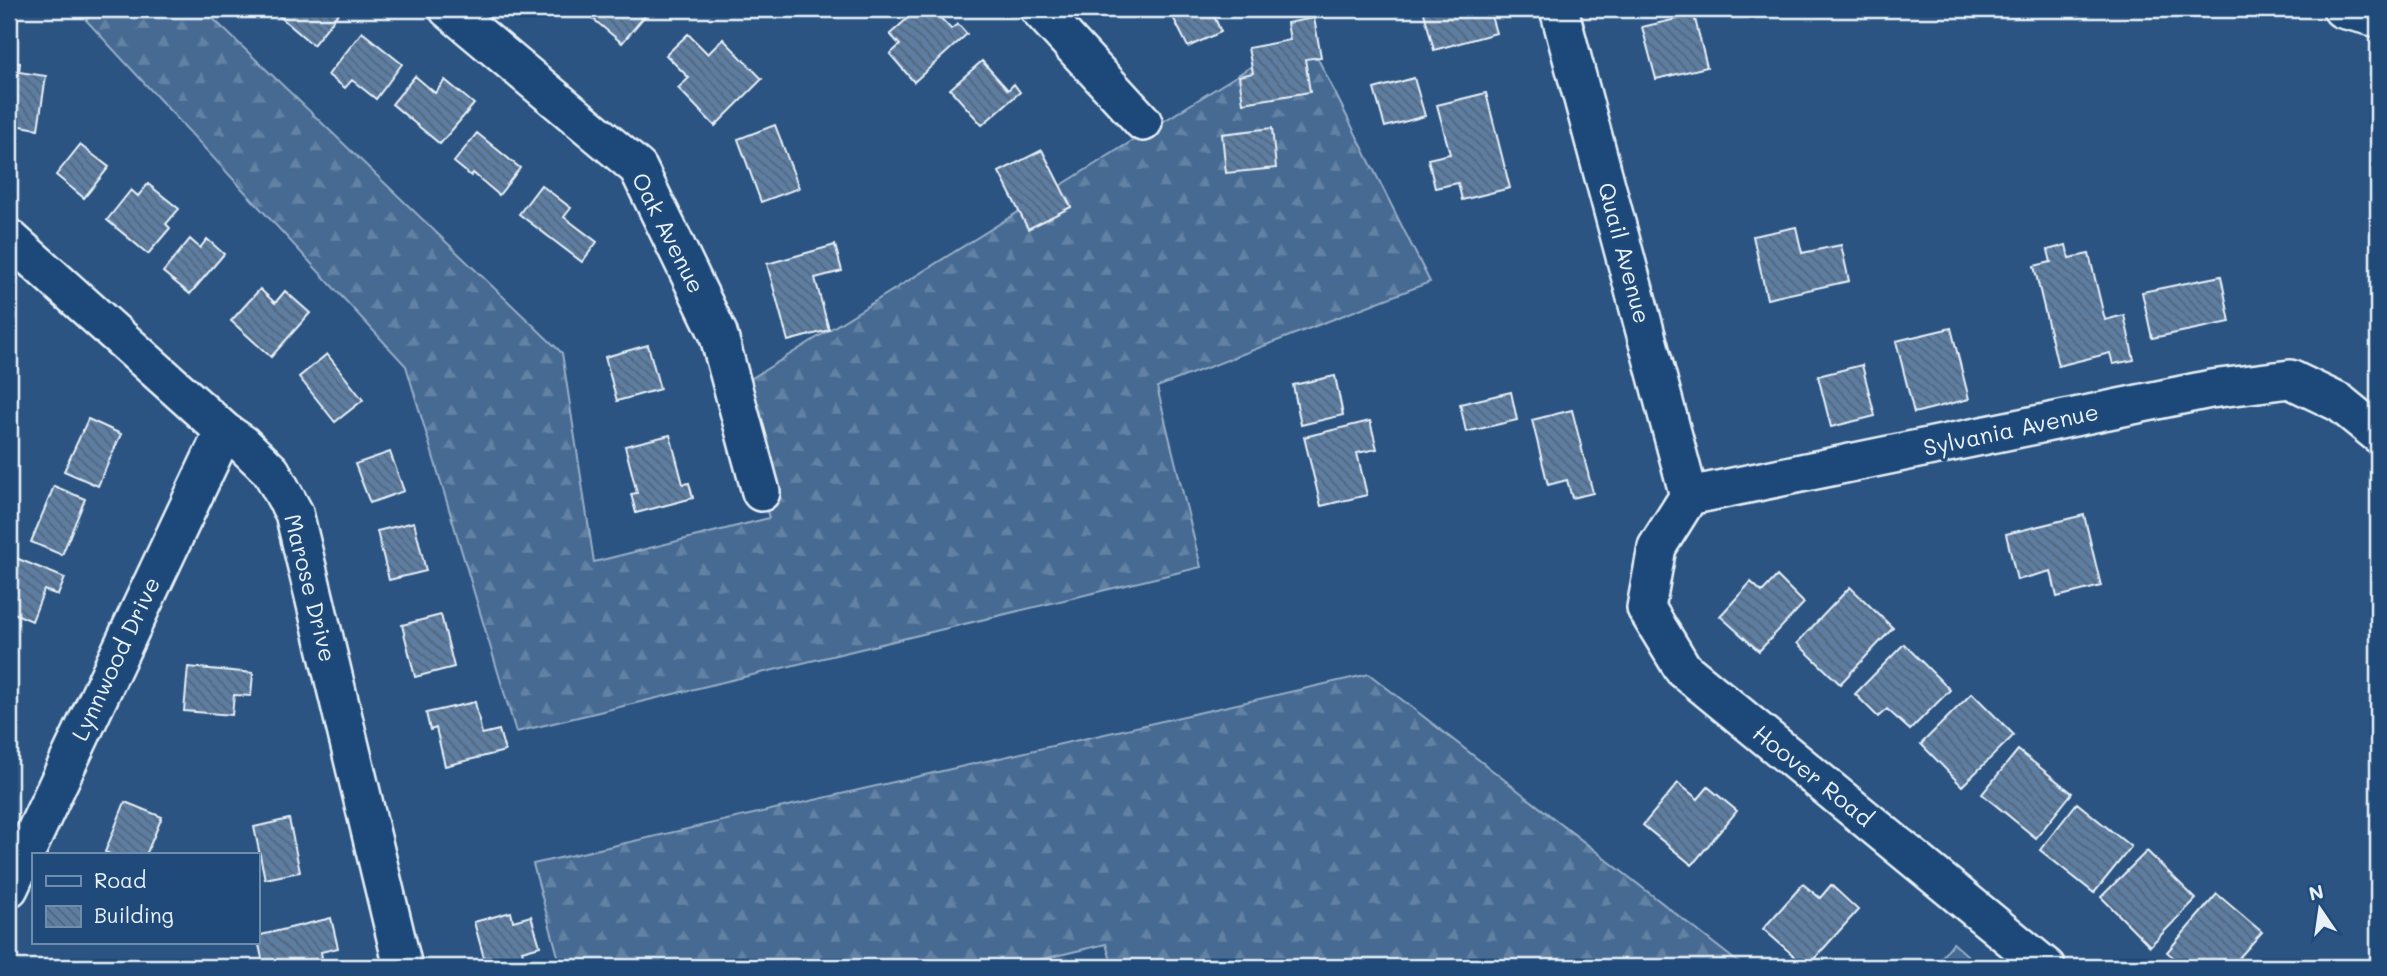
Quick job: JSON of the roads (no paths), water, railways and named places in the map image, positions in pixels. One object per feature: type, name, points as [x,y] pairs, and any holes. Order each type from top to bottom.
[{"type":"street","name":"Oak Avenue","points":[[448,9],[638,168],[718,333],[761,492]]},
{"type":"street","points":[[1039,9],[1143,122]]},
{"type":"street","name":"Quail Avenue","points":[[1559,9],[1689,496]]},
{"type":"street","points":[[2342,9],[2378,19]]},
{"type":"street","name":"Marose Drive","points":[[9,238],[224,430],[243,443],[271,471],[294,513],[402,967]]},
{"type":"street","name":"Sylvania Avenue","points":[[1689,496],[2211,389],[2290,379],[2340,403],[2378,434]]},
{"type":"street","name":"Lynnwood Drive","points":[[9,888],[224,430]]},
{"type":"street","name":"Hoover Road","points":[[1689,496],[1657,547],[1646,608],[1683,670],[2046,967]]}]
